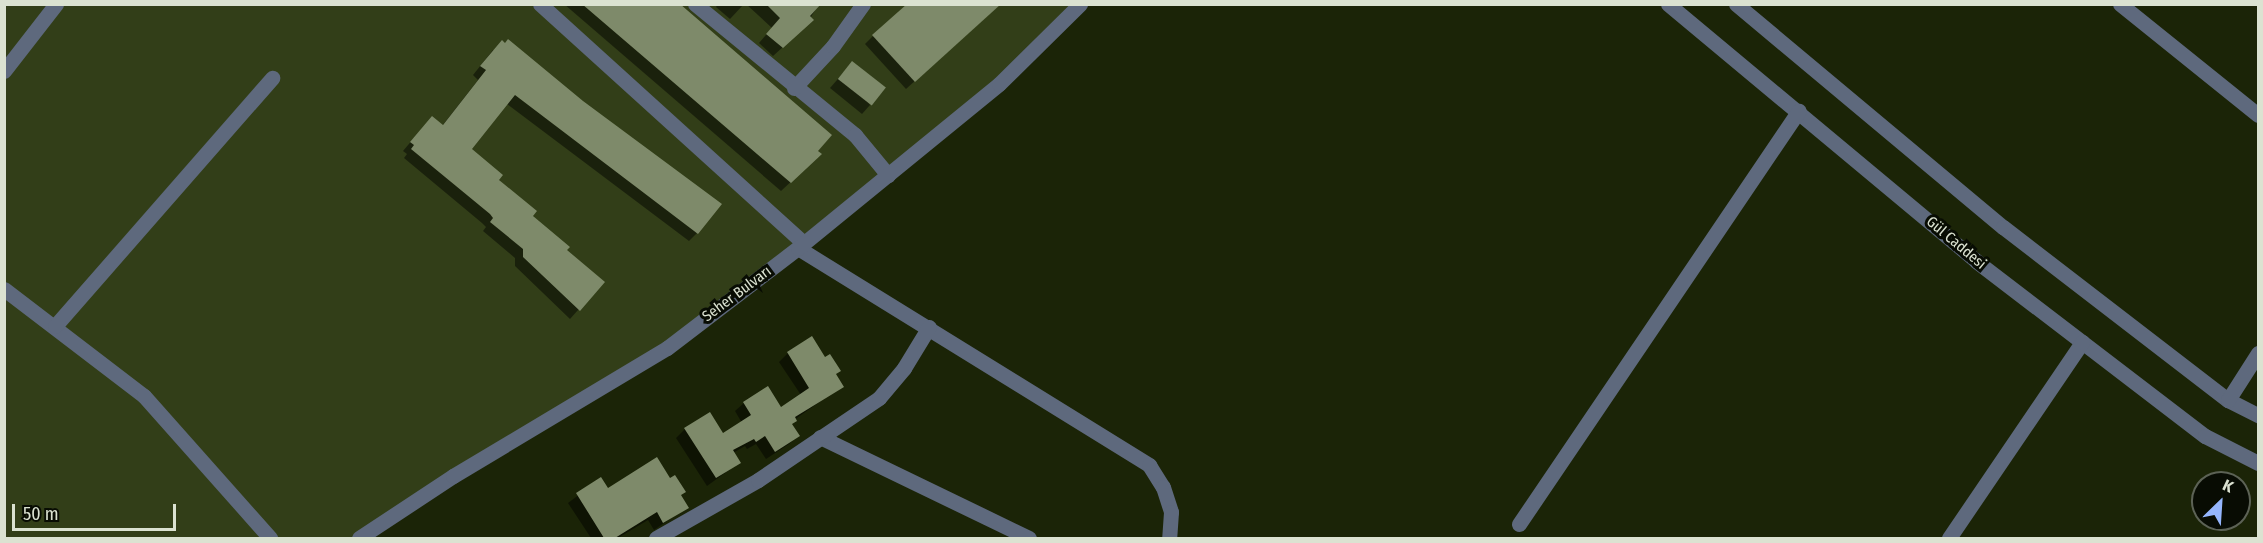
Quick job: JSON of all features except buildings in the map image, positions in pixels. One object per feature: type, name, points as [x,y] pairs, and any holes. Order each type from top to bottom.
[{"type":"street","points":[[4,71],[56,4]]},
{"type":"street","points":[[540,4],[801,245],[1149,465],[1163,487],[1171,512],[1171,538]]},
{"type":"street","points":[[695,4],[794,88],[855,135],[888,175]]},
{"type":"street","points":[[794,88],[833,46],[863,4]]},
{"type":"street","name":"Seher Bulvarı","points":[[359,538],[453,476],[667,348],[801,245],[999,84],[1080,4]]},
{"type":"street","name":"Gül Caddesi","points":[[1668,4],[1976,261],[2205,436],[2259,463]]},
{"type":"street","points":[[1736,4],[2003,227],[2228,400],[2259,415]]},
{"type":"street","points":[[2120,4],[2259,115]]},
{"type":"street","points":[[55,326],[272,78]]},
{"type":"street","points":[[1519,524],[1799,111]]},
{"type":"street","points":[[4,289],[144,396],[270,538]]},
{"type":"street","points":[[656,538],[758,480],[879,398],[904,368],[929,327]]},
{"type":"street","points":[[1949,538],[2082,342]]},
{"type":"street","points":[[2228,400],[2259,353]]},
{"type":"street","points":[[820,437],[1029,538]]},
{"type":"green space","points":[[4,5],[1077,5],[1036,47],[687,330],[360,538],[5,538]]}]
